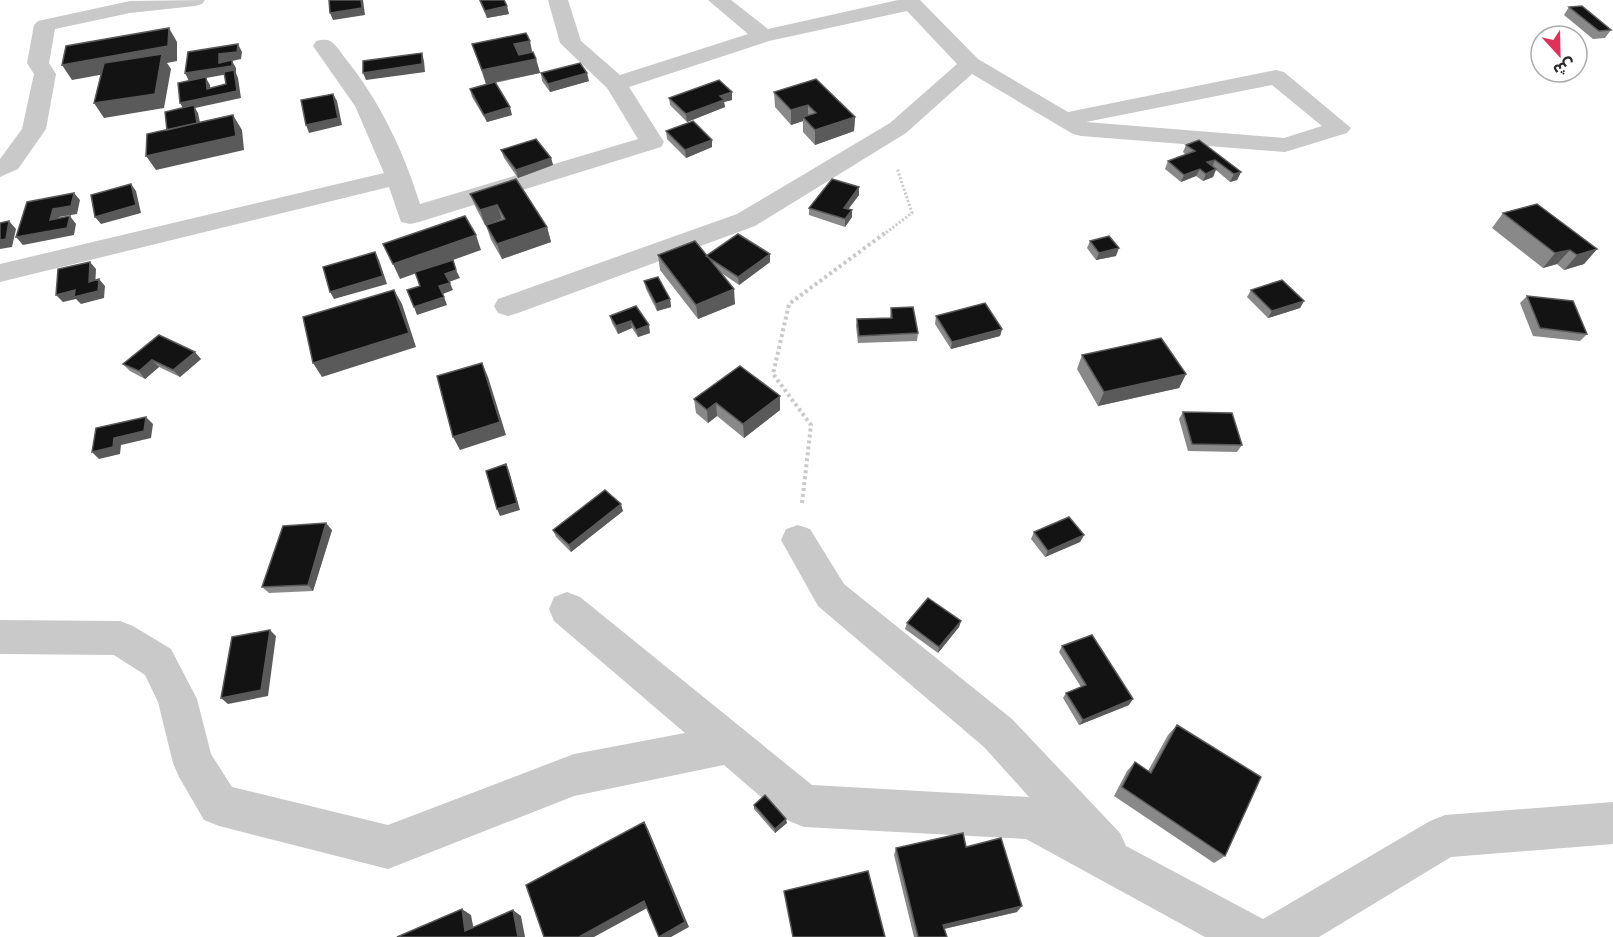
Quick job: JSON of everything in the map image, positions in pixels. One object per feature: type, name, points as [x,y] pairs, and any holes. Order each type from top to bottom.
[{"type":"street","points":[[0,169],[9,164],[34,129],[45,74],[38,63],[45,25],[130,7],[195,0]]},
{"type":"street","points":[[324,46],[371,111],[399,177],[410,216],[652,142],[616,84],[571,43],[558,0]]},
{"type":"street","points":[[718,0],[764,36]]},
{"type":"street","points":[[616,84],[764,36],[910,2],[938,19],[970,64],[1067,118],[1082,129],[1285,145],[1339,128],[1276,77],[1067,118]]},
{"type":"street","points":[[508,306],[746,220],[898,128],[970,64]]},
{"type":"street","points":[[0,273],[399,177]]},
{"type":"street","points":[[798,540],[831,595],[998,734],[1122,867]]},
{"type":"street","points":[[567,609],[804,806],[1030,818],[1251,937]]},
{"type":"street","points":[[0,637],[120,638],[158,662],[177,699],[193,763],[219,805],[388,847],[574,775],[729,744]]},
{"type":"street","points":[[1276,937],[1445,836],[1613,823]]},
{"type":"path","points":[[798,540],[812,425],[773,374],[789,304],[912,213],[886,136]]},
{"type":"building","points":[[329,0],[361,0],[362,8],[330,13]]},
{"type":"building","points":[[480,0],[504,0],[507,6],[485,11]]},
{"type":"building","points":[[1582,6],[1611,30],[1599,31],[1569,7]]},
{"type":"building","points":[[169,28],[168,46],[62,65],[66,46]]},
{"type":"building","points":[[526,33],[530,41],[514,44],[519,55],[533,52],[536,59],[482,70],[472,44]]},
{"type":"building","points":[[238,44],[237,52],[219,54],[219,63],[232,60],[232,66],[185,73],[188,52]]},
{"type":"building","points":[[422,53],[422,64],[363,73],[363,61]]},
{"type":"building","points":[[162,54],[155,94],[94,103],[104,63]]},
{"type":"building","points":[[580,63],[587,73],[548,84],[541,73]]},
{"type":"building","points":[[234,70],[237,91],[180,103],[178,83],[206,77],[207,89],[226,84],[224,72]]},
{"type":"building","points":[[816,79],[855,117],[815,130],[803,117],[816,113],[808,105],[791,110],[774,92]]},
{"type":"building","points":[[719,80],[732,92],[720,96],[724,100],[686,114],[669,98]]},
{"type":"building","points":[[495,82],[510,107],[484,115],[470,89]]},
{"type":"building","points":[[333,94],[338,118],[306,125],[301,100]]},
{"type":"building","points":[[194,105],[197,123],[167,130],[165,112]]},
{"type":"building","points":[[233,115],[236,136],[146,156],[147,134]]},
{"type":"building","points":[[693,121],[712,140],[685,150],[666,131]]},
{"type":"building","points":[[536,139],[551,158],[516,170],[501,150]]},
{"type":"building","points":[[1199,140],[1241,172],[1234,174],[1215,160],[1207,162],[1216,169],[1206,174],[1200,169],[1184,175],[1168,161],[1195,151],[1186,145]]},
{"type":"building","points":[[516,179],[547,227],[497,244],[486,225],[505,219],[497,205],[480,210],[470,194]]},
{"type":"building","points":[[832,179],[859,187],[844,208],[852,210],[845,219],[809,208]]},
{"type":"building","points":[[131,184],[136,205],[95,217],[91,195]]},
{"type":"building","points":[[74,193],[71,206],[53,209],[50,220],[70,216],[67,228],[16,237],[27,202]]},
{"type":"building","points":[[1537,204],[1597,249],[1577,255],[1570,250],[1555,253],[1503,213]]},
{"type":"building","points":[[465,216],[476,235],[393,264],[383,244]]},
{"type":"building","points":[[9,221],[6,239],[0,240],[0,223]]},
{"type":"building","points":[[738,234],[770,254],[738,277],[706,256]]},
{"type":"building","points":[[1109,236],[1119,248],[1099,253],[1090,241]]},
{"type":"building","points":[[695,241],[734,289],[696,305],[658,255]]},
{"type":"building","points":[[375,252],[383,276],[330,292],[323,267]]},
{"type":"building","points":[[453,260],[456,270],[445,274],[450,283],[439,286],[444,297],[414,307],[407,290],[420,286],[415,272]]},
{"type":"building","points":[[90,262],[89,282],[99,279],[98,291],[74,297],[75,290],[56,295],[58,269]]},
{"type":"building","points":[[658,277],[670,299],[656,304],[644,281]]},
{"type":"building","points":[[1282,280],[1304,301],[1272,311],[1251,290]]},
{"type":"building","points":[[394,290],[409,333],[313,363],[303,317]]},
{"type":"building","points":[[1527,296],[1573,301],[1587,334],[1540,328]]},
{"type":"building","points":[[985,303],[1002,329],[952,342],[936,316]]},
{"type":"building","points":[[636,306],[649,325],[636,330],[631,321],[616,326],[610,316]]},
{"type":"building","points":[[913,307],[918,333],[859,336],[857,319],[892,318],[891,308]]},
{"type":"building","points":[[159,335],[195,352],[173,370],[152,360],[139,371],[123,364]]},
{"type":"building","points":[[1161,338],[1186,374],[1104,392],[1082,355]]},
{"type":"building","points":[[482,363],[500,422],[453,437],[437,376]]},
{"type":"building","points":[[740,366],[780,396],[743,424],[716,403],[707,410],[694,399]]},
{"type":"building","points":[[1183,412],[1232,413],[1242,445],[1192,444]]},
{"type":"building","points":[[146,417],[144,431],[114,438],[113,447],[92,452],[96,428]]},
{"type":"building","points":[[506,464],[517,503],[497,509],[486,471]]},
{"type":"building","points":[[605,490],[621,504],[569,545],[553,530]]},
{"type":"building","points":[[1069,517],[1084,535],[1048,551],[1034,532]]},
{"type":"building","points":[[326,523],[308,585],[262,587],[283,526]]},
{"type":"building","points":[[928,598],[961,621],[939,647],[907,623]]},
{"type":"building","points":[[270,630],[261,690],[221,698],[232,637]]},
{"type":"building","points":[[1092,635],[1133,699],[1083,720],[1066,693],[1086,685],[1062,646]]},
{"type":"building","points":[[1177,725],[1261,777],[1225,856],[1122,787],[1135,762],[1151,773]]},
{"type":"building","points":[[765,795],[786,819],[775,829],[754,805]]},
{"type":"building","points":[[644,822],[685,922],[659,937],[644,901],[579,937],[544,937],[526,885]]},
{"type":"building","points":[[963,833],[966,847],[1001,838],[1022,906],[943,925],[947,937],[918,937],[896,848]]},
{"type":"building","points":[[868,871],[885,937],[793,937],[784,891]]},
{"type":"building","points":[[462,909],[465,931],[513,910],[518,937],[397,937]]}]
